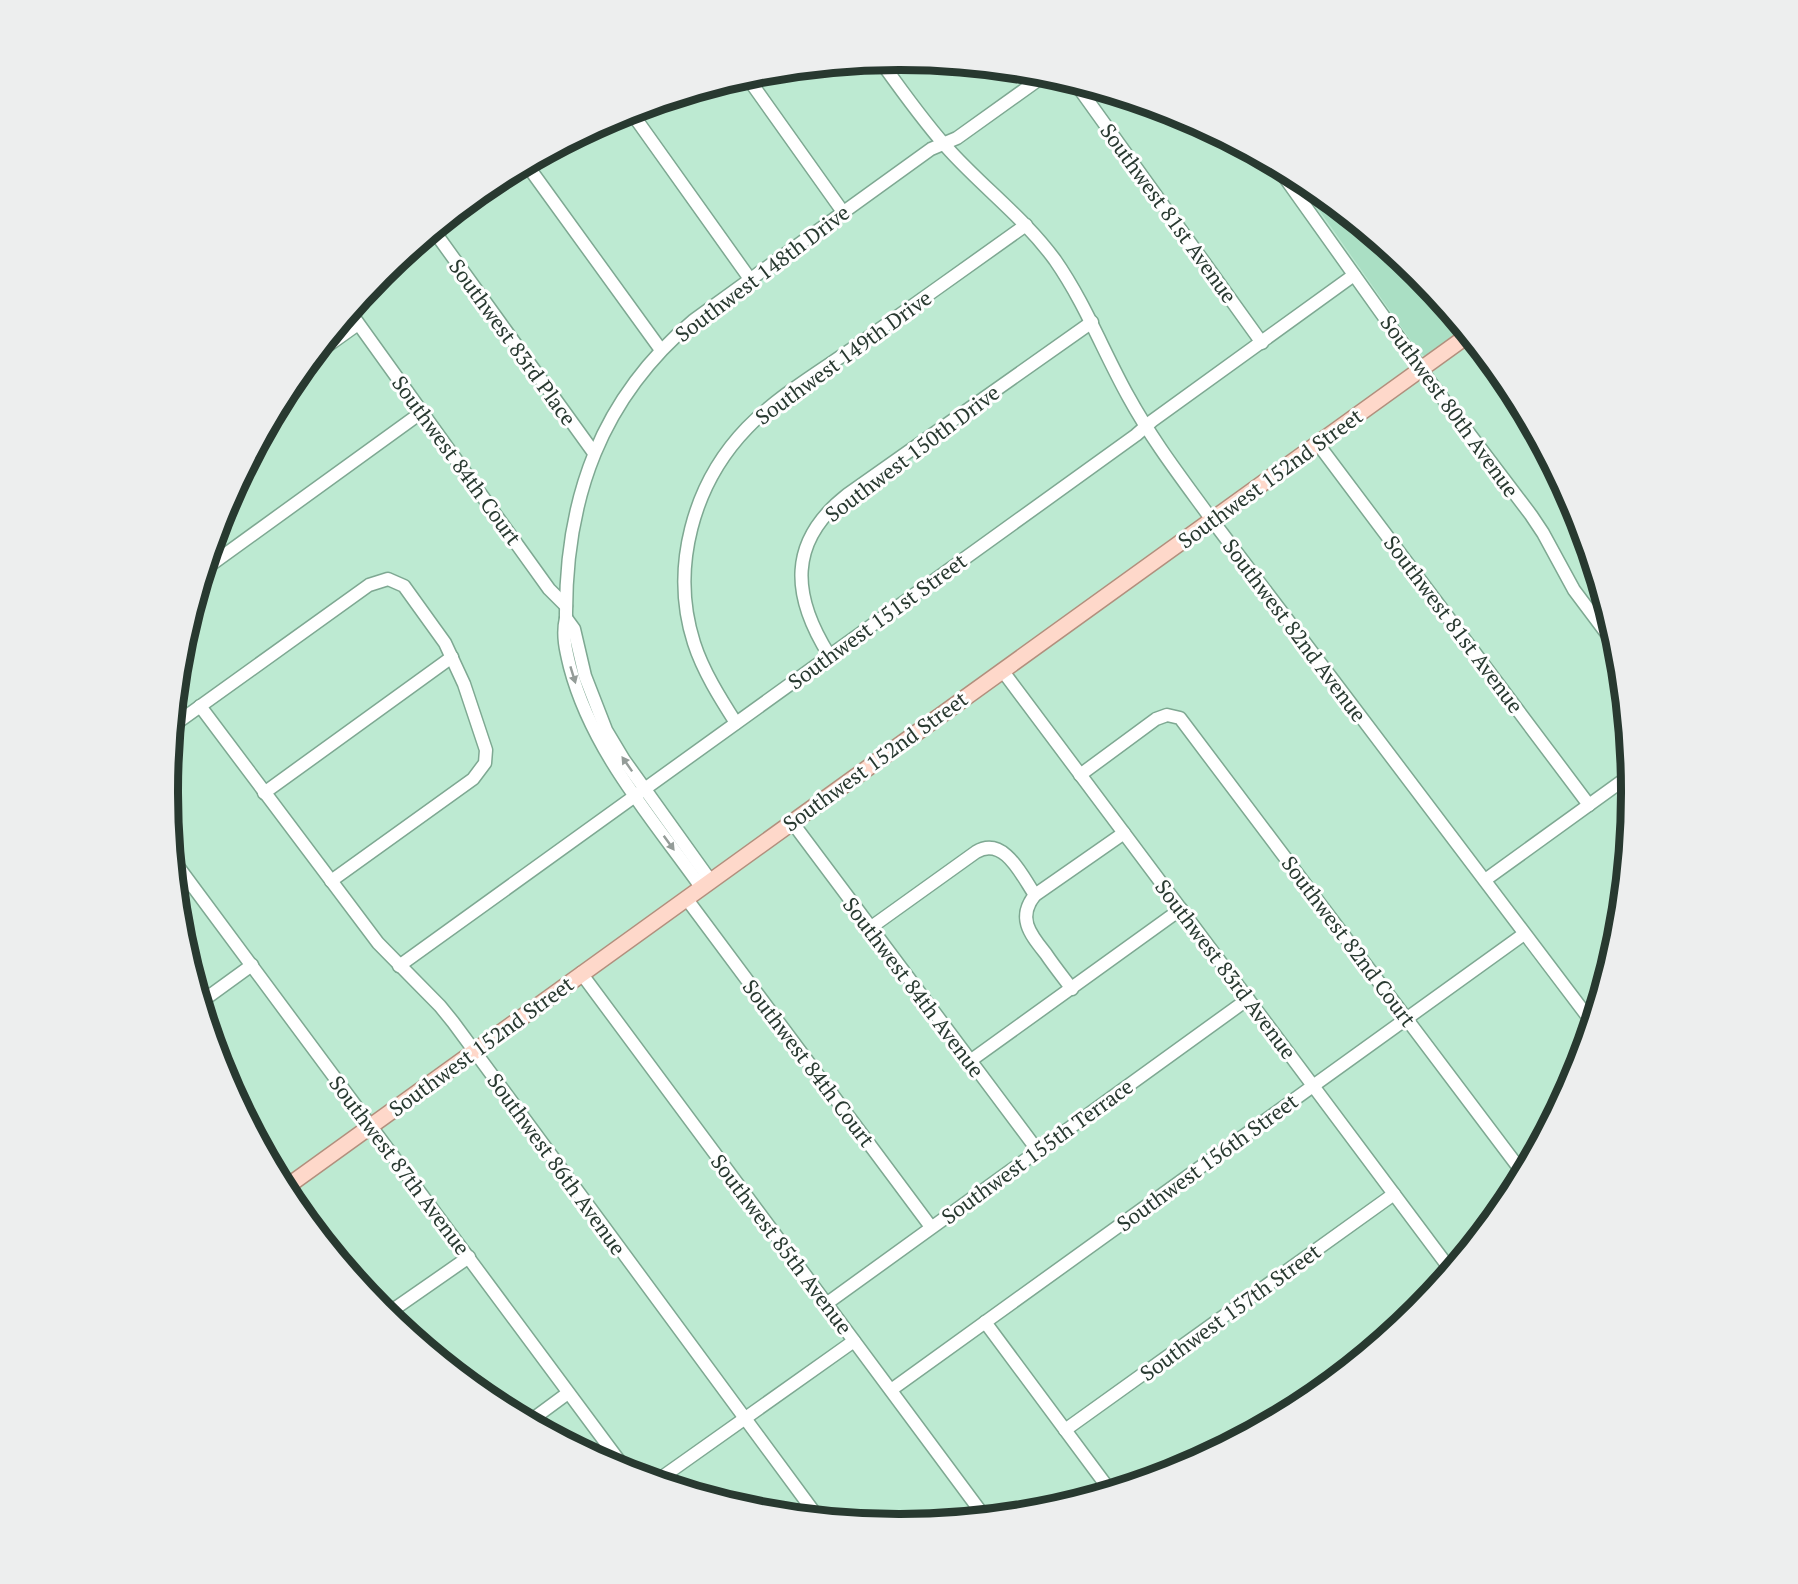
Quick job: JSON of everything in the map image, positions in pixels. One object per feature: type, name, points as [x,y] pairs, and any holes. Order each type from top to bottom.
[{"type":"main road","name":"Southwest 152nd Street","points":[[292,1183],[1461,340]]},
{"type":"street","name":"Southwest 82nd Avenue","points":[[888,70],[944,144],[1026,225],[1064,273],[1092,322],[1121,384],[1145,426],[1212,520],[1585,1014]]},
{"type":"street","name":"Southwest 148th Drive","points":[[566,612],[573,526],[582,486],[594,453],[623,398],[661,350],[694,320],[931,148],[957,138],[1034,83]]},
{"type":"street","points":[[753,85],[843,212]]},
{"type":"street","name":"Southwest 81st Avenue","points":[[1083,94],[1262,343]]},
{"type":"street","points":[[637,120],[750,279]]},
{"type":"street","points":[[531,171],[661,350]]},
{"type":"street","name":"Southwest 80th Avenue","points":[[1291,186],[1422,369],[1531,515],[1570,584],[1601,626]]},
{"type":"street","name":"Southwest 149th Drive","points":[[736,723],[701,661],[694,643],[686,606],[686,562],[692,523],[714,471],[737,439],[776,402],[1026,225]]},
{"type":"street","name":"Southwest 83rd Place","points":[[439,237],[594,453]]},
{"type":"street","name":"Southwest 151st Street","points":[[399,966],[1136,435],[1145,426],[1354,275]]},
{"type":"street","name":"Southwest 84th Court","points":[[355,319],[566,612]]},
{"type":"street","name":"Southwest 150th Drive","points":[[829,655],[813,626],[802,592],[804,556],[813,531],[819,522],[848,495],[1092,322]]},
{"type":"street","points":[[340,337],[358,324]]},
{"type":"street","points":[[216,561],[422,412]]},
{"type":"street","name":"Southwest 81st Avenue","points":[[1318,444],[1589,805]]},
{"type":"street","points":[[182,719],[375,582],[388,579],[399,582],[408,591],[439,633],[452,657],[482,733],[487,756],[482,769],[473,779],[331,881]]},
{"type":"street","points":[[566,612],[563,630],[567,656],[583,706],[608,754],[640,792],[705,884]]},
{"type":"street","points":[[264,793],[452,657]]},
{"type":"street","name":"Southwest 83rd Avenue","points":[[1002,670],[1445,1263]]},
{"type":"street","name":"Southwest 86th Avenue","points":[[200,706],[378,943],[440,1006],[811,1508]]},
{"type":"street","name":"Southwest 82nd Court","points":[[1080,775],[1156,719],[1173,715],[1180,718],[1517,1165]]},
{"type":"street","points":[[1485,880],[1621,782]]},
{"type":"street","name":"Southwest 84th Avenue","points":[[792,822],[1038,1151]]},
{"type":"street","points":[[1072,989],[1028,928],[1026,913],[1029,903],[1035,895],[1124,833]]},
{"type":"street","points":[[870,928],[976,852],[992,846],[1008,856],[1035,895]]},
{"type":"street","name":"Southwest 87th Avenue","points":[[183,880],[252,965],[615,1455]]},
{"type":"street","name":"Southwest 84th Court","points":[[686,898],[932,1227]]},
{"type":"street","points":[[970,1061],[1181,909]]},
{"type":"street","name":"Southwest 156th Street","points":[[891,1390],[1524,934]]},
{"type":"street","points":[[208,997],[252,965]]},
{"type":"street","name":"Southwest 85th Avenue","points":[[581,973],[978,1509]]},
{"type":"street","name":"Southwest 155th Terrace","points":[[826,1304],[1248,999]]},
{"type":"street","name":"Southwest 157th Street","points":[[1065,1430],[1394,1194]]},
{"type":"street","points":[[395,1308],[469,1257]]},
{"type":"street","points":[[986,1322],[1104,1483]]},
{"type":"street","points":[[666,1475],[854,1341]]},
{"type":"street","points":[[537,1416],[568,1393]]},
{"type":"shaded area","points":[[1313,202],[1375,250],[1409,282],[1457,335],[1426,357],[1419,352]]}]
